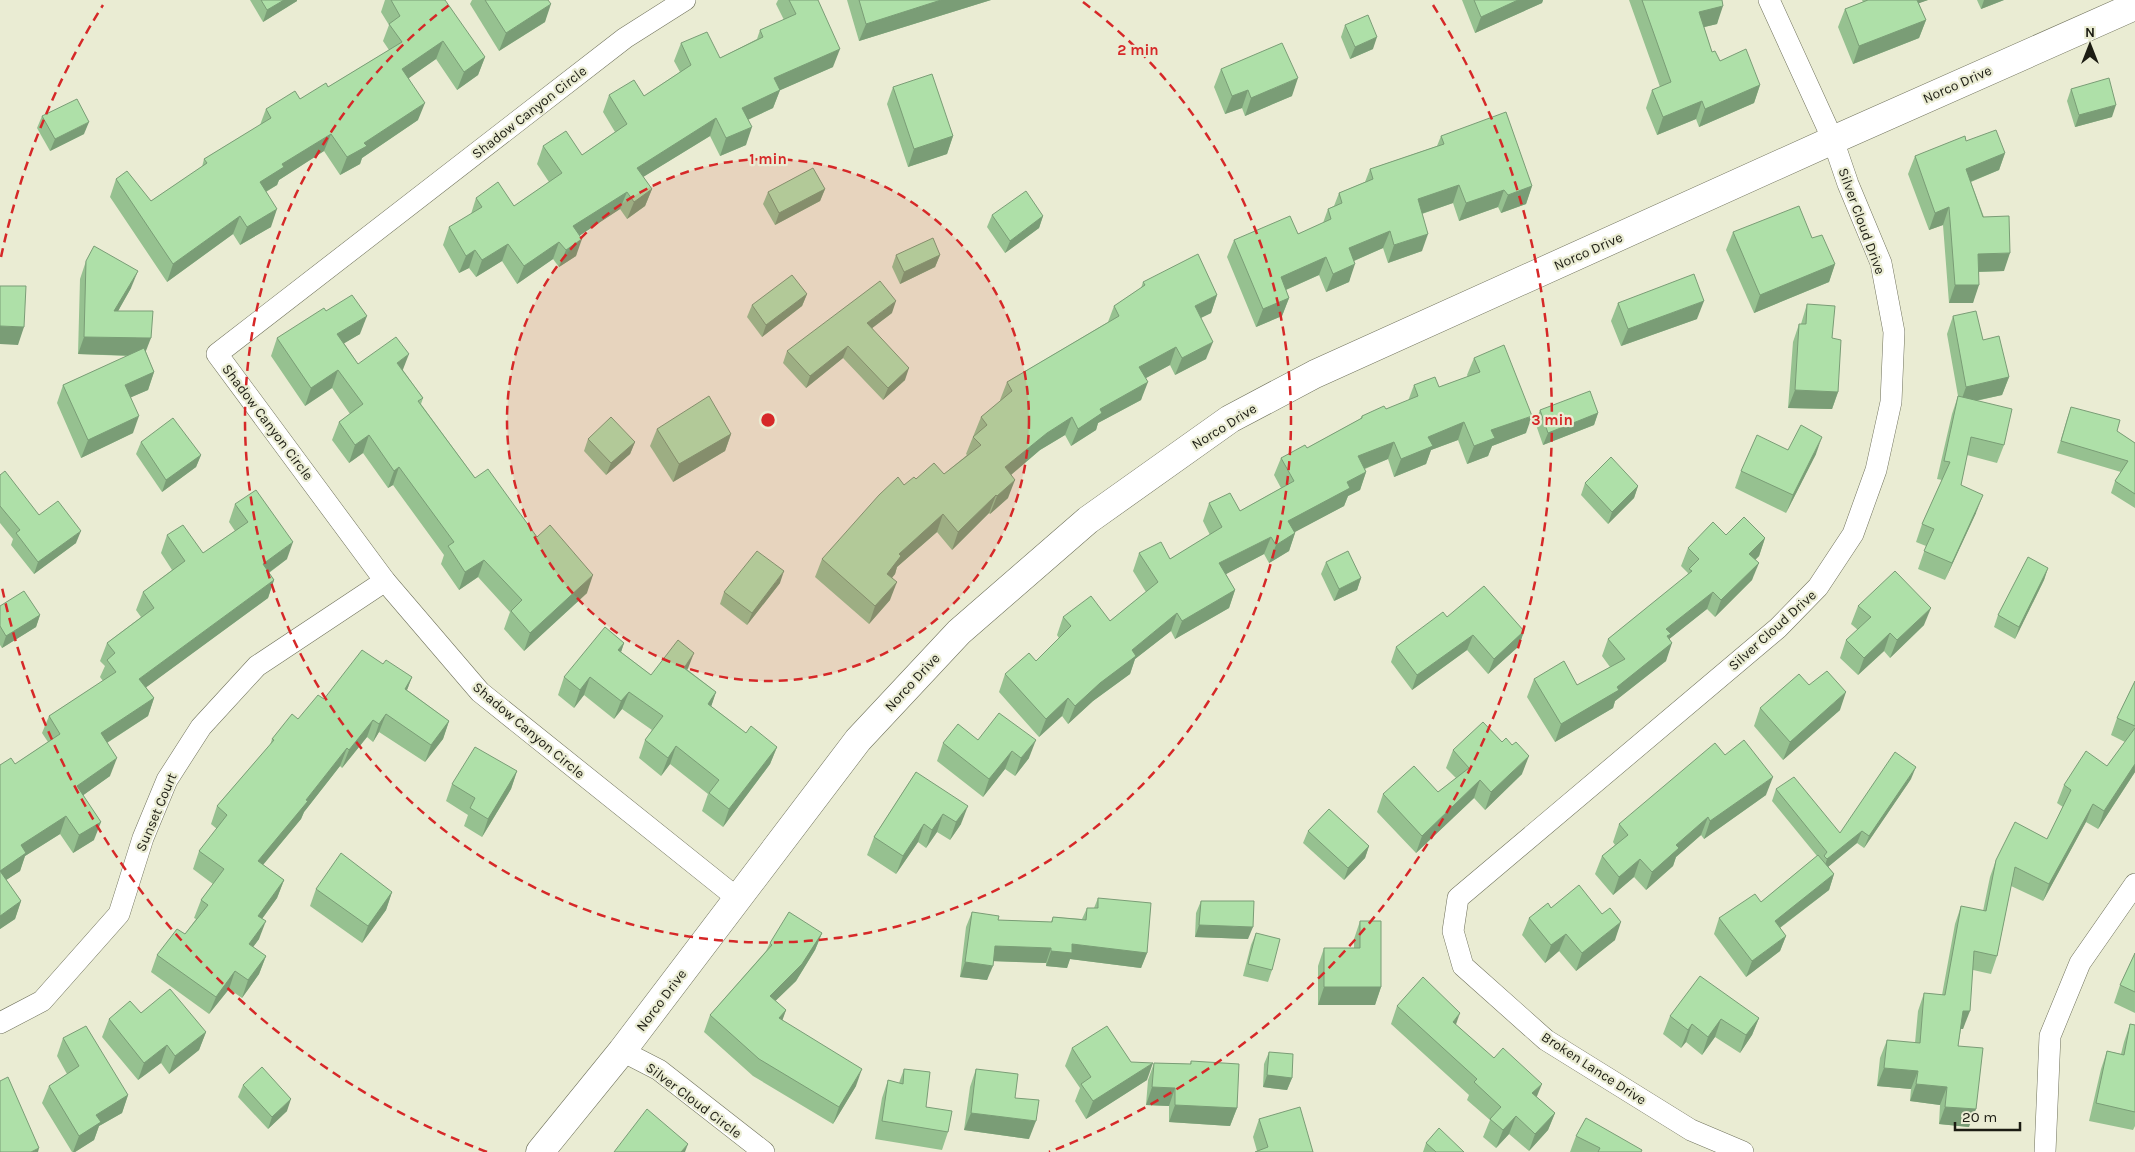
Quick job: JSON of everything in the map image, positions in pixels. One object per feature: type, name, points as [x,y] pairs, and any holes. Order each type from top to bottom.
[{"type":"main road","name":"Norco Drive","points":[[540,1152],[622,1051],[858,740],[959,632],[1088,520],[1230,419],[1315,374],[2135,6]]},
{"type":"street","name":"Shadow Canyon Circle","points":[[685,0],[625,38],[217,354],[385,581],[480,692],[737,898]]},
{"type":"street","points":[[1769,0],[1833,140]]},
{"type":"street","name":"Silver Cloud Drive","points":[[1453,931],[1458,898],[1778,628],[1818,587],[1853,534],[1876,470],[1891,402],[1894,332],[1881,263],[1848,184],[1833,140]]},
{"type":"street","name":"Sunset Court","points":[[0,1023],[42,1001],[119,914],[143,838],[167,780],[201,727],[257,666],[385,581]]},
{"type":"street","points":[[2045,1152],[2050,1036],[2080,963],[2135,884]]},
{"type":"street","name":"Broken Lance Drive","points":[[1453,931],[1463,966],[1546,1040],[1691,1130],[1743,1152]]},
{"type":"street","name":"Silver Cloud Circle","points":[[622,1051],[659,1070],[764,1152]]},
{"type":"building","points":[[261,0],[284,0],[267,10]]},
{"type":"building","points":[[391,0],[445,0],[485,57],[464,72],[443,41],[402,69],[425,103],[364,143],[367,146],[347,157],[331,134],[282,164],[284,167],[260,182],[277,209],[247,227],[240,216],[173,264],[116,179],[127,171],[151,201],[207,163],[204,159],[271,118],[266,109],[295,91],[300,99],[326,83],[328,87],[402,42],[389,24],[400,16]]},
{"type":"building","points":[[485,0],[548,0],[551,4],[506,33]]},
{"type":"building","points":[[789,0],[818,0],[840,49],[774,78],[780,90],[742,108],[752,127],[726,138],[716,118],[637,168],[652,189],[634,202],[627,192],[573,226],[582,239],[566,250],[559,242],[524,266],[508,244],[482,260],[475,250],[466,256],[449,227],[482,207],[476,198],[498,182],[514,206],[562,173],[543,146],[566,131],[582,155],[627,124],[609,95],[634,80],[644,96],[691,65],[681,43],[707,32],[720,58],[763,37],[760,30],[796,14]]},
{"type":"building","points":[[859,0],[941,0],[866,24]]},
{"type":"building","points":[[1474,0],[1518,0],[1481,17]]},
{"type":"building","points":[[1642,0],[1722,0],[1723,6],[1699,12],[1712,52],[1715,51],[1720,61],[1746,49],[1760,85],[1705,109],[1702,101],[1663,117],[1652,90],[1671,82]]},
{"type":"building","points":[[1868,0],[1917,0],[1926,20],[1859,46],[1845,9]]},
{"type":"building","points":[[1368,15],[1377,37],[1355,47],[1345,25]]},
{"type":"building","points":[[1282,43],[1298,78],[1251,98],[1248,90],[1232,96],[1221,69]]},
{"type":"building","points":[[932,74],[953,136],[914,149],[893,87]]},
{"type":"building","points":[[2109,78],[2116,105],[2079,115],[2071,89]]},
{"type":"building","points":[[77,99],[89,122],[55,139],[42,116]]},
{"type":"building","points":[[1506,112],[1532,186],[1508,195],[1504,190],[1466,203],[1459,185],[1418,199],[1428,234],[1394,245],[1390,231],[1349,248],[1355,264],[1333,274],[1326,257],[1281,277],[1289,298],[1263,309],[1234,240],[1290,216],[1298,234],[1331,219],[1328,209],[1342,203],[1339,193],[1373,179],[1370,169],[1444,144],[1441,136]]},
{"type":"building","points":[[1996,130],[2005,153],[1966,169],[1983,217],[2009,216],[2010,253],[1978,254],[1979,285],[1955,285],[1949,207],[1935,213],[1915,156],[1965,136],[1966,141]]},
{"type":"building","points":[[813,168],[825,189],[779,213],[768,192]]},
{"type":"building","points":[[1026,191],[1043,216],[1010,241],[992,215]]},
{"type":"building","points":[[1799,206],[1812,238],[1822,235],[1835,264],[1760,295],[1733,232]]},
{"type":"building","points":[[933,238],[940,255],[904,272],[896,255]]},
{"type":"building","points":[[94,246],[138,271],[114,311],[153,311],[151,338],[84,337],[86,261]]},
{"type":"building","points":[[1198,254],[1217,295],[1195,306],[1213,342],[1182,358],[1176,347],[1139,367],[1148,382],[1100,409],[1102,413],[1078,429],[1072,417],[1047,433],[1005,467],[1015,480],[996,495],[958,532],[943,514],[899,554],[901,556],[887,574],[897,582],[875,606],[822,559],[879,495],[898,477],[904,485],[914,477],[916,479],[934,463],[944,474],[981,445],[973,437],[987,425],[981,417],[1012,391],[1007,382],[1119,316],[1114,306],[1145,285],[1143,282]]},
{"type":"building","points":[[1694,274],[1704,301],[1628,329],[1618,303]]},
{"type":"building","points":[[792,275],[807,294],[766,325],[752,305]]},
{"type":"building","points":[[880,281],[896,301],[867,323],[909,368],[888,388],[848,346],[810,376],[787,351]]},
{"type":"building","points":[[0,286],[26,286],[24,327],[0,326]]},
{"type":"building","points":[[352,295],[367,316],[337,334],[358,364],[396,337],[409,354],[397,363],[423,398],[418,401],[475,478],[488,469],[537,537],[550,525],[593,575],[530,633],[511,611],[522,600],[484,560],[465,572],[448,546],[454,542],[399,467],[394,471],[369,435],[355,445],[339,422],[363,404],[338,370],[311,388],[277,338],[324,308],[326,311]]},
{"type":"building","points":[[1807,304],[1835,306],[1832,338],[1841,340],[1838,392],[1795,390],[1799,324],[1806,324]]},
{"type":"building","points":[[1976,311],[1983,340],[1999,336],[2009,377],[1966,387],[1953,316]]},
{"type":"building","points":[[1504,345],[1532,416],[1491,430],[1495,438],[1474,446],[1464,422],[1428,437],[1433,446],[1401,459],[1394,442],[1358,456],[1366,472],[1347,482],[1350,488],[1288,521],[1295,533],[1276,545],[1271,537],[1219,563],[1235,590],[1182,621],[1177,613],[1132,650],[1136,656],[1100,683],[1075,706],[1068,698],[1046,719],[1005,674],[1029,653],[1036,661],[1071,626],[1063,617],[1091,596],[1110,621],[1158,582],[1139,553],[1161,542],[1170,559],[1222,527],[1209,503],[1230,493],[1240,511],[1294,481],[1281,458],[1305,445],[1307,448],[1362,418],[1362,416],[1384,406],[1386,409],[1418,396],[1414,385],[1435,377],[1439,387],[1480,372],[1474,358]]},
{"type":"building","points":[[144,348],[154,372],[125,385],[139,416],[88,440],[63,385]]},
{"type":"building","points":[[1590,391],[1598,413],[1548,433],[1540,410]]},
{"type":"building","points":[[709,396],[731,434],[679,464],[657,429]]},
{"type":"building","points":[[1958,396],[2012,409],[2004,445],[1971,437],[1961,485],[1983,495],[1952,563],[1924,551],[1934,529],[1922,524],[1950,462],[1944,461]]},
{"type":"building","points":[[2071,407],[2120,420],[2117,431],[2135,443],[2135,494],[2115,481],[2128,461],[2061,441]]},
{"type":"building","points":[[611,417],[635,442],[611,463],[588,439]]},
{"type":"building","points":[[173,418],[201,455],[166,480],[141,442]]},
{"type":"building","points":[[1801,425],[1822,437],[1793,495],[1741,471],[1757,435],[1788,450]]},
{"type":"building","points":[[1611,457],[1638,486],[1612,512],[1585,483]]},
{"type":"building","points":[[5,471],[39,515],[58,501],[81,531],[38,562],[16,533],[20,530],[0,506],[0,475]]},
{"type":"building","points":[[256,490],[293,542],[263,564],[274,580],[139,679],[154,698],[101,733],[117,758],[77,786],[101,822],[79,835],[66,816],[21,845],[26,853],[0,871],[0,765],[11,758],[15,764],[60,734],[49,716],[116,672],[107,660],[115,653],[107,643],[154,608],[143,592],[185,561],[167,535],[183,525],[203,553],[248,522],[235,504]]},
{"type":"building","points":[[1744,517],[1765,538],[1749,554],[1759,563],[1721,600],[1713,592],[1666,629],[1671,634],[1667,636],[1672,643],[1617,687],[1619,690],[1561,724],[1534,679],[1564,661],[1577,685],[1625,659],[1608,639],[1692,571],[1689,569],[1699,559],[1688,548],[1713,522],[1726,535]]},
{"type":"building","points":[[757,551],[784,571],[752,613],[724,592]]},
{"type":"building","points":[[1348,551],[1361,578],[1339,589],[1326,562]]},
{"type":"building","points":[[2028,557],[2048,568],[2019,627],[1998,615]]},
{"type":"building","points":[[1895,571],[1931,608],[1897,640],[1890,633],[1864,658],[1846,640],[1871,617],[1858,606]]},
{"type":"building","points":[[1484,586],[1524,631],[1494,659],[1473,635],[1417,675],[1396,647],[1443,612],[1447,617]]},
{"type":"building","points":[[24,591],[40,615],[6,636],[0,626],[0,606]]},
{"type":"building","points":[[605,627],[624,643],[618,650],[651,675],[678,640],[694,653],[684,668],[716,692],[708,704],[746,733],[751,726],[777,747],[729,809],[709,793],[719,780],[676,746],[668,758],[645,740],[663,716],[629,692],[621,701],[590,677],[580,690],[564,677]]},
{"type":"building","points":[[362,650],[383,664],[386,660],[412,677],[405,689],[449,721],[431,745],[386,714],[379,724],[373,720],[349,750],[347,748],[306,800],[308,801],[258,861],[284,880],[258,916],[266,921],[249,944],[266,956],[248,980],[235,971],[216,997],[157,955],[177,929],[185,934],[208,905],[201,900],[224,869],[199,851],[227,815],[217,806],[274,740],[272,739],[292,714],[298,719],[318,695],[324,699]]},
{"type":"building","points":[[1827,671],[1846,692],[1790,742],[1760,708],[1799,674],[1809,685]]},
{"type":"building","points":[[2135,681],[2135,726],[2117,718]]},
{"type":"building","points":[[999,713],[1036,740],[1021,758],[1012,751],[989,779],[943,743],[958,724],[978,740]]},
{"type":"building","points":[[1483,722],[1502,742],[1506,738],[1512,745],[1516,742],[1529,756],[1491,792],[1480,780],[1422,836],[1383,794],[1414,766],[1438,792],[1469,768],[1453,750]]},
{"type":"building","points":[[2135,728],[2135,764],[2104,811],[2093,804],[2049,884],[2015,867],[1997,956],[1974,951],[1970,1011],[1963,1011],[1958,1046],[1983,1048],[1976,1109],[1945,1107],[1947,1087],[1916,1084],[1918,1071],[1884,1068],[1887,1040],[1920,1043],[1924,993],[1945,995],[1961,906],[1986,911],[1996,860],[2015,822],[2047,839],[2071,790],[2064,785],[2086,751],[2107,766]]},
{"type":"building","points":[[1744,740],[1773,777],[1710,821],[1708,817],[1676,845],[1679,848],[1652,872],[1640,859],[1619,877],[1602,856],[1628,835],[1619,824],[1715,743],[1725,755]]},
{"type":"building","points":[[475,747],[517,771],[488,819],[470,808],[475,798],[452,784]]},
{"type":"building","points":[[1895,752],[1916,767],[1869,836],[1862,831],[1827,859],[1824,856],[1827,852],[1776,789],[1794,777],[1840,833]]},
{"type":"building","points":[[916,772],[968,806],[956,822],[943,814],[932,830],[924,824],[903,856],[874,837]]},
{"type":"building","points":[[1329,809],[1369,846],[1348,868],[1308,831]]},
{"type":"building","points":[[341,853],[392,892],[368,926],[316,889]]},
{"type":"building","points":[[1818,855],[1834,874],[1775,921],[1786,936],[1752,961],[1719,918],[1755,894],[1761,902]]},
{"type":"building","points":[[0,871],[21,901],[0,916]]},
{"type":"building","points":[[1579,885],[1602,914],[1610,908],[1621,922],[1582,953],[1566,934],[1551,945],[1529,918],[1548,903],[1551,908]]},
{"type":"building","points":[[1098,898],[1151,903],[1147,953],[1072,944],[1072,953],[1051,951],[1051,948],[995,946],[993,966],[965,962],[972,912],[999,916],[998,920],[1052,922],[1053,917],[1086,920],[1087,908],[1098,908]]},
{"type":"building","points":[[1201,901],[1254,901],[1253,927],[1199,925]]},
{"type":"building","points":[[789,912],[822,933],[802,964],[770,996],[786,1010],[779,1018],[862,1069],[839,1107],[759,1059],[710,1015],[772,945],[770,943]]},
{"type":"building","points":[[1360,921],[1381,921],[1381,987],[1324,987],[1324,948],[1360,948]]},
{"type":"building","points":[[1256,933],[1280,939],[1272,970],[1248,964]]},
{"type":"building","points":[[2135,953],[2135,992],[2120,985]]},
{"type":"building","points":[[1700,976],[1759,1018],[1746,1035],[1721,1019],[1708,1037],[1692,1024],[1688,1030],[1670,1016]]},
{"type":"building","points":[[1423,977],[1460,1013],[1453,1022],[1494,1058],[1503,1048],[1542,1084],[1532,1093],[1555,1113],[1535,1134],[1516,1116],[1503,1130],[1490,1119],[1501,1107],[1474,1082],[1477,1079],[1397,1006]]},
{"type":"building","points":[[170,989],[206,1032],[175,1056],[167,1045],[144,1063],[109,1019],[130,1001],[141,1013]]},
{"type":"building","points":[[2130,1024],[2135,1025],[2135,1112],[2096,1103],[2107,1051],[2124,1055]]},
{"type":"building","points":[[86,1026],[128,1095],[96,1115],[101,1122],[79,1136],[49,1086],[79,1066],[63,1038]]},
{"type":"building","points":[[1107,1026],[1131,1062],[1153,1063],[1093,1101],[1081,1084],[1091,1077],[1072,1048]]},
{"type":"building","points":[[1269,1052],[1293,1054],[1292,1078],[1267,1075]]},
{"type":"building","points":[[1191,1061],[1239,1064],[1237,1108],[1175,1105],[1175,1088],[1152,1087],[1154,1063],[1191,1064]]},
{"type":"building","points":[[262,1067],[291,1099],[272,1117],[243,1085]]},
{"type":"building","points":[[904,1069],[930,1072],[926,1107],[952,1111],[948,1132],[882,1121],[888,1080],[903,1084]]},
{"type":"building","points":[[976,1069],[1018,1074],[1015,1098],[1039,1100],[1036,1121],[971,1113]]},
{"type":"building","points":[[8,1077],[39,1148],[31,1152],[0,1152],[0,1081]]},
{"type":"building","points":[[1300,1107],[1313,1152],[1255,1152],[1268,1147],[1259,1119]]},
{"type":"building","points":[[647,1109],[688,1144],[681,1152],[614,1152]]},
{"type":"building","points":[[1586,1118],[1642,1150],[1641,1152],[1598,1152],[1600,1148],[1576,1136]]},
{"type":"building","points":[[1439,1128],[1464,1152],[1436,1152],[1426,1143]]}]
